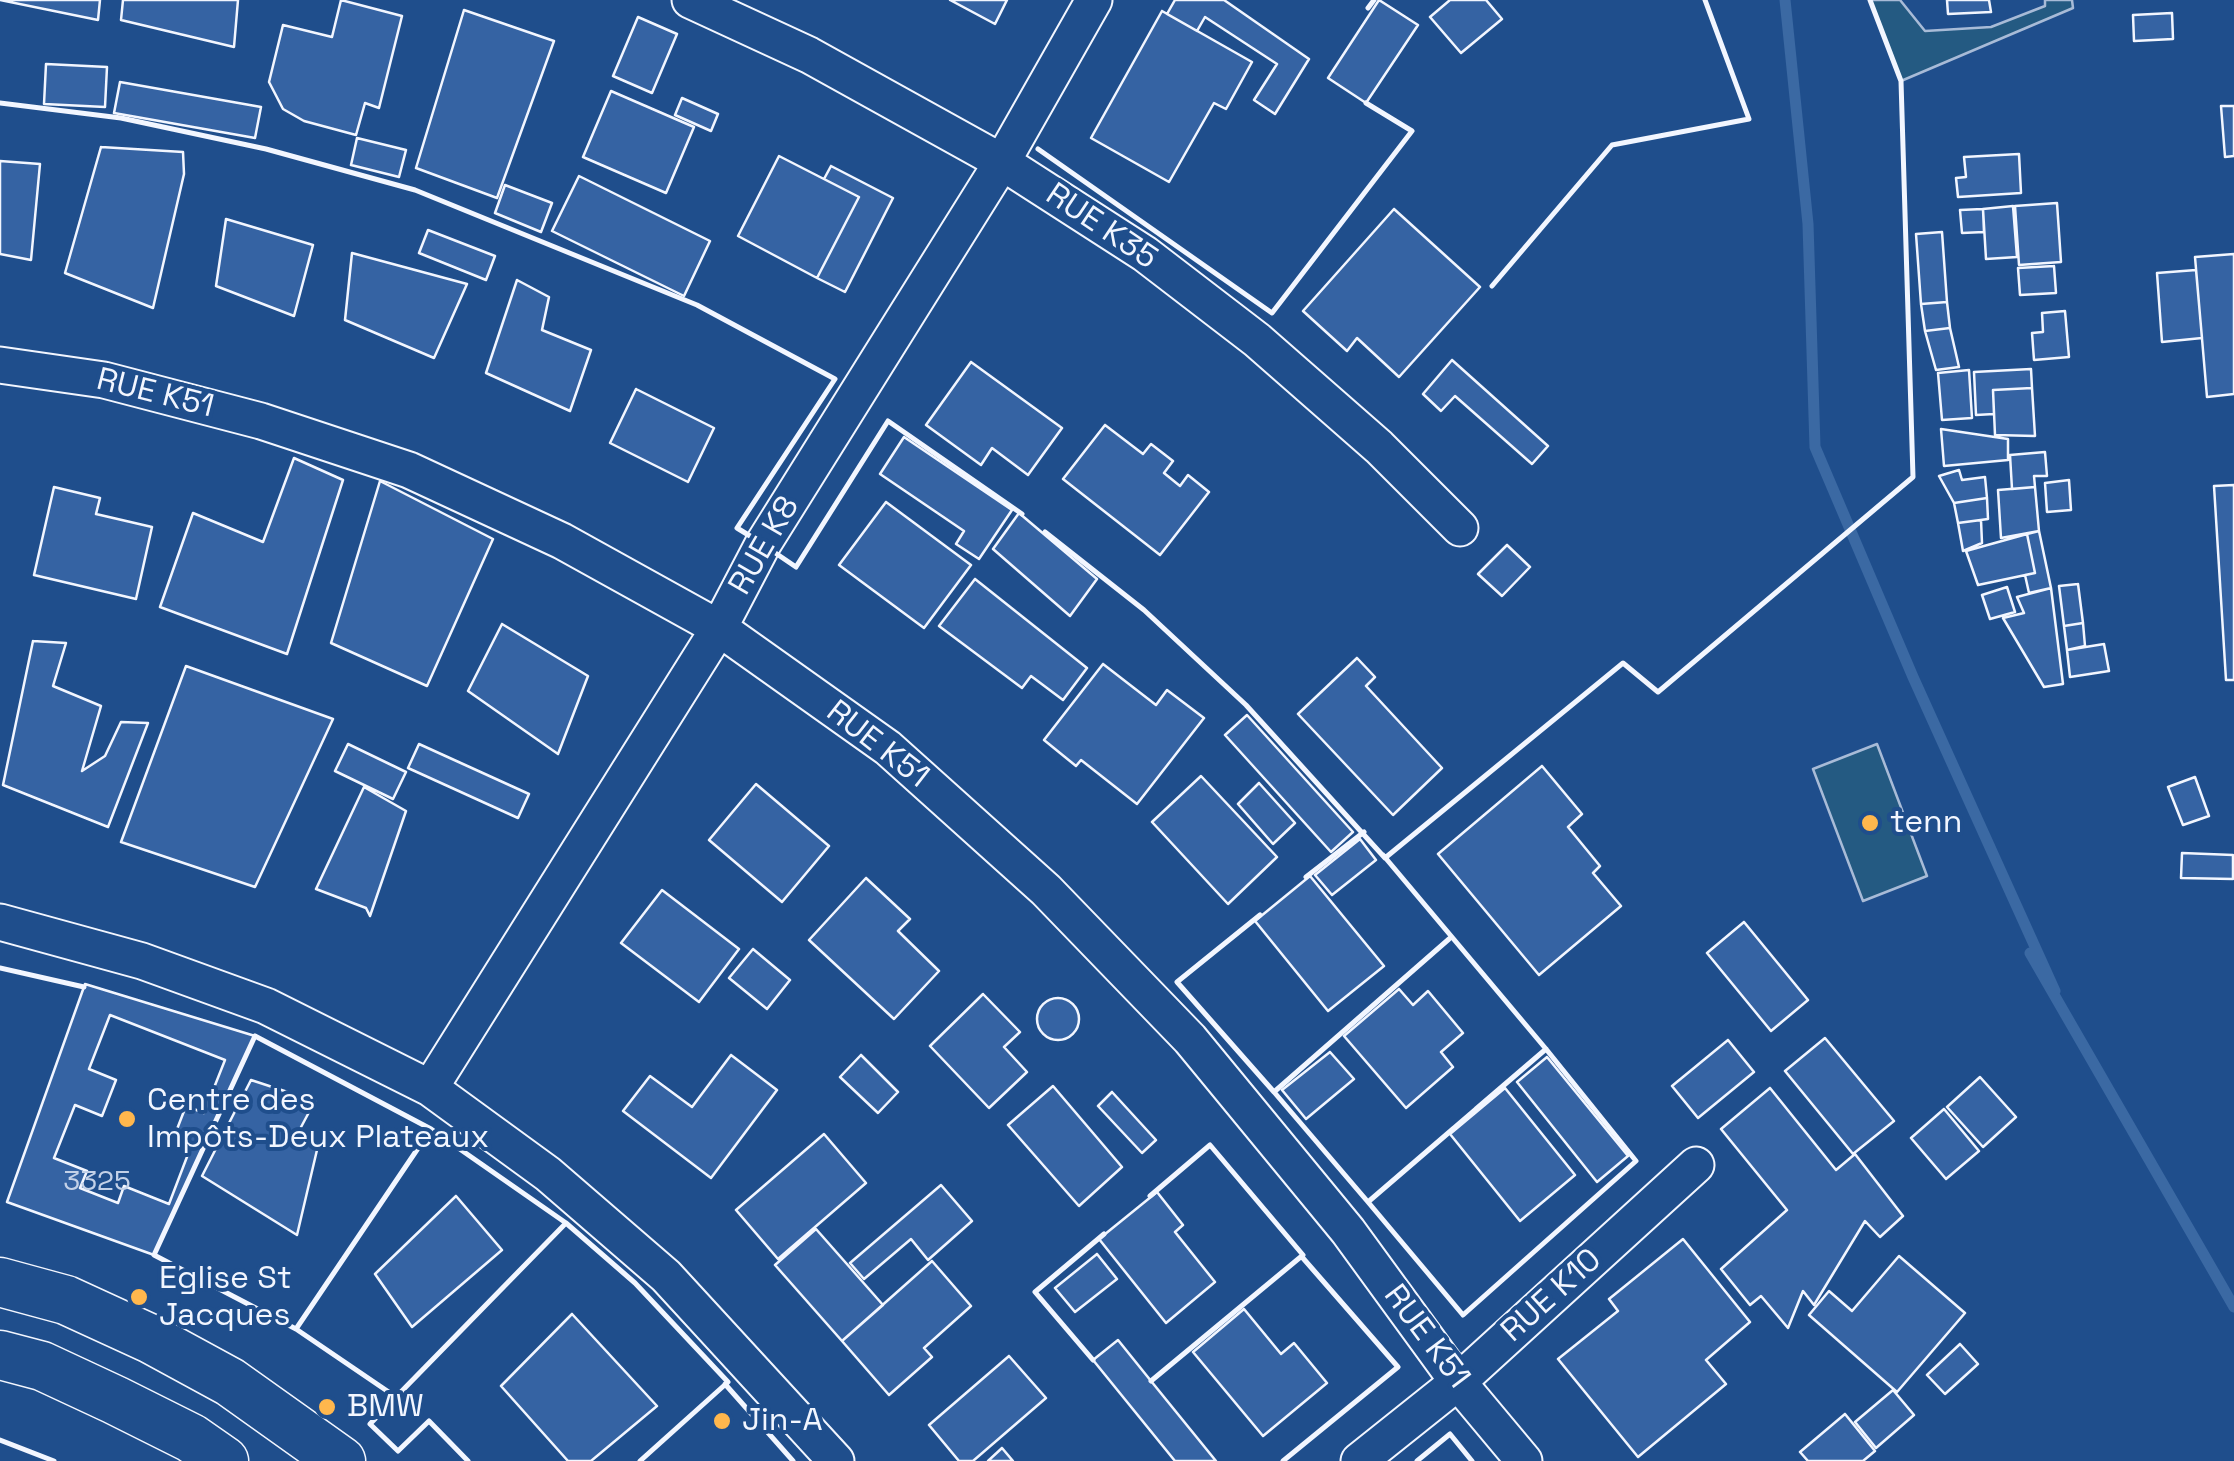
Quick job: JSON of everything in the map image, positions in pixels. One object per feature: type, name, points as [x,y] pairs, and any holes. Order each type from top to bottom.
[{"type":"main road","points":[[0,1282],[66,1300],[151,1339],[230,1382],[341,1461]]},
{"type":"main road","points":[[0,1355],[42,1366],[116,1400],[191,1438],[224,1461]]},
{"type":"street","name":"RUE K35","points":[[690,0],[809,55],[1002,162],[1144,254],[1257,340],[1379,447],[1460,528]]},
{"type":"street","name":"RUE K8","points":[[430,1088],[719,628],[763,544],[1002,162],[1094,0]]},
{"type":"street","name":"RUE K51","points":[[0,365],[104,380],[261,421],[408,470],[562,542],[719,628],[888,748],[1046,890],[1202,1054],[1348,1231],[1458,1382],[1524,1461]]},
{"type":"street","points":[[0,922],[142,962],[266,1006],[430,1088],[548,1174],[666,1276],[836,1461]]},
{"type":"street","name":"RUE K10","points":[[1359,1461],[1458,1382],[1696,1165]]},
{"type":"shaded area","points":[[1870,0],[1900,0],[1925,31],[1991,27],[2045,6],[2045,0],[2072,0],[2073,8],[1901,81]]},
{"type":"shaded area","name":"tenn","points":[[1877,744],[1927,876],[1863,901],[1813,769]]},
{"type":"building","points":[[0,0],[100,0],[98,20]]},
{"type":"building","points":[[123,0],[238,0],[234,47],[121,20]]},
{"type":"building","points":[[341,0],[402,16],[379,108],[365,103],[356,135],[304,121],[283,109],[269,82],[283,25],[332,37]]},
{"type":"building","points":[[950,0],[1007,0],[995,24]]},
{"type":"building","points":[[1175,0],[1224,0],[1309,59],[1275,114],[1254,100],[1277,64],[1205,17],[1197,31],[1167,14]]},
{"type":"building","points":[[1379,0],[1418,25],[1366,103],[1328,78]]},
{"type":"building","points":[[1450,0],[1486,0],[1502,19],[1461,53],[1430,17]]},
{"type":"building","points":[[1947,0],[1989,0],[1991,12],[1948,14]]},
{"type":"building","points":[[464,10],[554,41],[497,198],[416,168]]},
{"type":"building","points":[[1162,11],[1252,62],[1226,109],[1214,103],[1169,182],[1091,138]]},
{"type":"building","points":[[2172,13],[2173,39],[2134,41],[2133,15]]},
{"type":"building","points":[[638,17],[677,34],[652,93],[613,76]]},
{"type":"building","points":[[46,64],[107,67],[105,107],[44,104]]},
{"type":"building","points":[[120,82],[261,107],[255,138],[114,113]]},
{"type":"building","points":[[611,91],[694,127],[666,193],[583,157]]},
{"type":"building","points":[[682,98],[718,114],[711,131],[675,115]]},
{"type":"building","points":[[2221,106],[2234,106],[2234,156],[2225,157]]},
{"type":"building","points":[[357,138],[406,150],[399,177],[351,165]]},
{"type":"building","points":[[101,147],[183,152],[184,174],[153,308],[65,273]]},
{"type":"building","points":[[2019,154],[2021,193],[1958,197],[1956,178],[1966,177],[1964,157]]},
{"type":"building","points":[[779,156],[859,197],[817,278],[738,236]]},
{"type":"building","points":[[0,161],[40,164],[31,260],[0,254]]},
{"type":"building","points":[[831,166],[893,198],[845,292],[817,278],[859,197],[824,179]]},
{"type":"building","points":[[579,176],[710,241],[684,296],[552,231]]},
{"type":"building","points":[[505,185],[552,203],[541,232],[495,213]]},
{"type":"building","points":[[2057,203],[2061,262],[2019,265],[2015,206]]},
{"type":"building","points":[[2013,206],[2017,257],[1986,259],[1983,209]]},
{"type":"building","points":[[1394,209],[1480,287],[1399,377],[1357,338],[1347,351],[1303,311]]},
{"type":"building","points":[[1983,209],[1984,232],[1962,233],[1960,210]]},
{"type":"building","points":[[226,219],[313,245],[294,316],[216,286]]},
{"type":"building","points":[[428,230],[495,256],[486,280],[419,253]]},
{"type":"building","points":[[1942,232],[1947,302],[1921,304],[1916,234]]},
{"type":"building","points":[[352,253],[467,284],[434,358],[345,320]]},
{"type":"building","points":[[2234,254],[2234,394],[2207,397],[2195,257]]},
{"type":"building","points":[[2054,266],[2056,293],[2020,295],[2018,268]]},
{"type":"building","points":[[2196,270],[2202,338],[2162,342],[2157,273]]},
{"type":"building","points":[[517,280],[549,297],[542,330],[591,350],[570,411],[486,373]]},
{"type":"building","points":[[1947,302],[1950,328],[1925,331],[1921,304]]},
{"type":"building","points":[[2065,311],[2069,357],[2034,360],[2032,333],[2043,332],[2042,313]]},
{"type":"building","points":[[1950,328],[1959,367],[1936,370],[1925,331]]},
{"type":"building","points":[[1452,360],[1548,446],[1532,464],[1455,396],[1441,411],[1423,394]]},
{"type":"building","points":[[971,362],[1062,428],[1028,475],[992,448],[981,465],[926,425]]},
{"type":"building","points":[[2031,369],[2032,388],[1993,390],[1994,414],[1976,415],[1974,372]]},
{"type":"building","points":[[1969,370],[1972,418],[1942,420],[1938,373]]},
{"type":"building","points":[[2032,388],[2035,436],[1995,435],[1993,390]]},
{"type":"building","points":[[636,389],[714,428],[688,482],[610,443]]},
{"type":"building","points":[[1105,425],[1143,454],[1151,444],[1173,461],[1164,473],[1180,486],[1188,475],[1209,492],[1160,555],[1063,479]]},
{"type":"building","points":[[1941,429],[2008,439],[2008,460],[1944,466]]},
{"type":"building","points":[[904,437],[1012,510],[979,559],[956,544],[964,531],[880,474]]},
{"type":"building","points":[[2045,452],[2047,476],[2034,476],[2035,487],[2012,489],[2010,455]]},
{"type":"building","points":[[294,458],[343,480],[287,654],[160,607],[193,513],[263,542]]},
{"type":"building","points":[[1959,470],[1962,480],[1985,477],[1987,498],[1954,503],[1939,476]]},
{"type":"building","points":[[2069,480],[2071,510],[2047,512],[2045,483]]},
{"type":"building","points":[[380,481],[493,539],[427,686],[331,643]]},
{"type":"building","points":[[2234,485],[2234,680],[2226,680],[2214,486]]},
{"type":"building","points":[[54,487],[100,498],[96,514],[152,527],[136,599],[34,575]]},
{"type":"building","points":[[2035,487],[2039,531],[2001,538],[1998,490]]},
{"type":"building","points":[[1987,498],[1988,519],[1958,523],[1954,503]]},
{"type":"building","points":[[886,502],[971,565],[924,628],[839,565]]},
{"type":"building","points":[[1019,513],[1097,579],[1070,616],[993,549]]},
{"type":"building","points":[[1981,520],[1982,543],[1963,551],[1958,523]]},
{"type":"building","points":[[2039,531],[2051,588],[2029,593],[2025,575],[2035,573],[2027,534]]},
{"type":"building","points":[[2027,534],[2035,573],[1978,585],[1966,551]]},
{"type":"building","points":[[1507,545],[1530,567],[1502,596],[1478,574]]},
{"type":"building","points":[[975,579],[1087,668],[1063,700],[1031,676],[1022,688],[939,626]]},
{"type":"building","points":[[2078,584],[2083,623],[2064,626],[2059,586]]},
{"type":"building","points":[[2007,587],[2015,612],[1990,619],[1982,595]]},
{"type":"building","points":[[2051,588],[2063,684],[2044,687],[2003,618],[2024,613],[2017,597]]},
{"type":"building","points":[[2083,623],[2085,646],[2067,650],[2064,626]]},
{"type":"building","points":[[502,624],[588,676],[558,754],[468,691]]},
{"type":"building","points":[[33,641],[66,643],[53,686],[101,706],[82,771],[105,756],[121,722],[148,723],[108,827],[3,785]]},
{"type":"building","points":[[2104,644],[2109,671],[2070,677],[2067,650]]},
{"type":"building","points":[[1357,658],[1375,677],[1366,686],[1442,768],[1393,815],[1298,714]]},
{"type":"building","points":[[1103,664],[1156,705],[1167,690],[1204,718],[1137,804],[1081,760],[1076,766],[1044,740]]},
{"type":"building","points":[[186,666],[333,719],[255,887],[121,842]]},
{"type":"building","points":[[1247,715],[1353,832],[1331,852],[1225,735]]},
{"type":"building","points":[[348,744],[406,772],[393,799],[335,771]]},
{"type":"building","points":[[419,744],[529,794],[518,818],[408,768]]},
{"type":"building","points":[[1542,766],[1582,814],[1568,827],[1600,866],[1593,873],[1621,906],[1539,975],[1438,854]]},
{"type":"building","points":[[1201,776],[1277,857],[1228,904],[1152,822]]},
{"type":"building","points":[[2195,777],[2209,816],[2183,825],[2168,787]]},
{"type":"building","points":[[1259,783],[1295,823],[1273,844],[1238,804]]},
{"type":"building","points":[[756,784],[829,846],[782,902],[709,840]]},
{"type":"building","points":[[364,787],[406,811],[370,916],[366,908],[316,889]]},
{"type":"building","points":[[1360,839],[1376,860],[1332,895],[1315,875]]},
{"type":"building","points":[[2182,853],[2233,855],[2233,879],[2181,878]]},
{"type":"building","points":[[1310,876],[1384,966],[1328,1011],[1255,921]]},
{"type":"building","points":[[866,878],[910,919],[898,931],[939,971],[894,1019],[809,940]]},
{"type":"building","points":[[662,890],[739,949],[699,1002],[621,943]]},
{"type":"building","points":[[1744,922],[1808,1000],[1771,1031],[1707,953]]},
{"type":"building","points":[[753,949],[790,980],[767,1009],[729,978]]},
{"type":"building","name":"Centre des Impôts-Deux Plateaux","points":[[85,984],[255,1036],[154,1255],[7,1202]]},
{"type":"building","points":[[1399,989],[1413,1005],[1428,991],[1463,1033],[1441,1052],[1453,1067],[1406,1108],[1344,1036]]},
{"type":"building","points":[[983,994],[1020,1032],[1004,1047],[1027,1072],[989,1108],[930,1046]]},
{"type":"building","points":[[1058,998],[1073,1004],[1079,1019],[1073,1034],[1058,1040],[1043,1034],[1037,1019],[1043,1004]]},
{"type":"building","points":[[110,1015],[225,1060],[204,1113],[186,1106],[172,1142],[190,1149],[169,1204],[124,1186],[118,1203],[80,1188],[87,1171],[54,1158],[75,1105],[102,1116],[116,1080],[89,1069]]},
{"type":"building","points":[[1825,1038],[1894,1121],[1853,1154],[1785,1071]]},
{"type":"building","points":[[1728,1040],[1754,1072],[1698,1118],[1672,1086]]},
{"type":"building","points":[[1330,1052],[1354,1079],[1306,1119],[1282,1090]]},
{"type":"building","points":[[731,1055],[777,1090],[711,1178],[623,1111],[650,1076],[692,1107]]},
{"type":"building","points":[[861,1055],[898,1092],[878,1113],[840,1077]]},
{"type":"building","points":[[1547,1057],[1628,1156],[1597,1182],[1517,1082]]},
{"type":"building","points":[[1980,1077],[2016,1117],[1983,1147],[1947,1107]]},
{"type":"building","points":[[251,1080],[315,1101],[300,1129],[317,1150],[297,1235],[202,1176]]},
{"type":"building","points":[[1053,1086],[1122,1167],[1079,1206],[1008,1125]]},
{"type":"building","points":[[1505,1088],[1575,1175],[1520,1221],[1450,1134]]},
{"type":"building","points":[[1770,1088],[1836,1170],[1855,1154],[1903,1216],[1880,1237],[1865,1221],[1814,1305],[1803,1291],[1788,1328],[1761,1296],[1750,1305],[1721,1269],[1787,1210],[1721,1129]]},
{"type":"building","points":[[1112,1092],[1156,1140],[1142,1153],[1098,1106]]},
{"type":"building","points":[[1944,1109],[1979,1151],[1946,1179],[1911,1138]]},
{"type":"building","points":[[824,1134],[866,1183],[778,1259],[736,1210]]},
{"type":"building","points":[[941,1185],[972,1221],[928,1260],[911,1239],[864,1279],[850,1263]]},
{"type":"building","points":[[1157,1192],[1183,1225],[1175,1232],[1215,1282],[1166,1323],[1099,1239]]},
{"type":"building","points":[[456,1196],[502,1250],[412,1327],[375,1274]]},
{"type":"building","points":[[816,1229],[883,1305],[842,1341],[775,1265]]},
{"type":"building","points":[[1683,1239],[1750,1322],[1706,1360],[1726,1384],[1638,1457],[1558,1359],[1618,1311],[1609,1299]]},
{"type":"building","points":[[1097,1254],[1117,1279],[1075,1312],[1055,1288]]},
{"type":"building","points":[[1899,1256],[1965,1313],[1897,1392],[1809,1315],[1829,1291],[1852,1311]]},
{"type":"building","points":[[932,1261],[971,1306],[924,1348],[932,1357],[889,1395],[842,1341]]},
{"type":"building","points":[[1244,1309],[1281,1354],[1294,1343],[1327,1383],[1263,1436],[1193,1352]]},
{"type":"building","points":[[572,1314],[657,1406],[591,1461],[568,1461],[501,1386]]},
{"type":"building","points":[[1118,1340],[1216,1461],[1175,1461],[1093,1360]]},
{"type":"building","points":[[1960,1344],[1978,1364],[1945,1394],[1927,1375]]},
{"type":"building","points":[[1009,1356],[1046,1398],[973,1461],[959,1461],[929,1425]]},
{"type":"building","points":[[1893,1390],[1914,1415],[1876,1448],[1855,1422]]},
{"type":"building","points":[[1845,1414],[1875,1451],[1863,1461],[1808,1461],[1800,1452]]},
{"type":"building","points":[[1002,1448],[1013,1461],[988,1461]]},
{"type":"waterway","points":[[1785,0],[1808,224],[1815,447],[1913,677],[2055,991],[2030,953],[2234,1307]]},
{"type":"wall","points":[[1368,8],[1374,0]]},
{"type":"wall","points":[[1492,286],[1612,145],[1749,119],[1705,0]]},
{"type":"wall","points":[[1045,532],[1144,610],[1246,705],[1385,858],[1623,663],[1658,692],[1913,477],[1901,81],[1870,0]]},
{"type":"wall","points":[[0,103],[121,118],[266,149],[415,190],[697,305],[835,379],[737,528],[755,539]]},
{"type":"wall","points":[[1038,149],[1272,313],[1412,131],[1366,103]]},
{"type":"wall","points":[[771,550],[796,567],[888,421],[1022,514]]},
{"type":"wall","points":[[1306,877],[1364,832]]},
{"type":"wall","points":[[1383,855],[1546,1049],[1476,1109]]},
{"type":"wall","points":[[1260,915],[1177,982],[1274,1092],[1449,939]]},
{"type":"wall","points":[[1449,939],[1274,1092],[1368,1202],[1454,1128]]},
{"type":"wall","points":[[0,968],[84,987]]},
{"type":"wall","points":[[255,1036],[431,1129],[296,1329],[154,1255],[255,1036]]},
{"type":"wall","points":[[1546,1049],[1636,1161],[1463,1315],[1368,1202],[1546,1049]]},
{"type":"wall","points":[[431,1129],[566,1223],[396,1397],[296,1329],[431,1129]]},
{"type":"wall","points":[[1150,1196],[1210,1145],[1303,1255],[1151,1381]]},
{"type":"wall","points":[[566,1223],[635,1283],[728,1382],[640,1461]]},
{"type":"wall","points":[[1093,1360],[1035,1292],[1104,1234]]},
{"type":"wall","points":[[1283,1461],[1398,1367],[1302,1257]]},
{"type":"wall","points":[[725,1384],[793,1461]]},
{"type":"wall","points":[[398,1395],[370,1424],[398,1451],[429,1421],[468,1461]]},
{"type":"wall","points":[[1417,1461],[1450,1434],[1472,1461]]},
{"type":"wall","points":[[0,1440],[54,1461]]},
{"type":"place","name":"tenn","points":[[1870,823]]},
{"type":"place","name":"Centre des Impôts-Deux Plateaux","points":[[127,1119]]},
{"type":"place","name":"Eglise St Jacques","points":[[139,1297]]},
{"type":"place","name":"BMW","points":[[327,1407]]},
{"type":"place","name":"Jin-A","points":[[722,1421]]}]
